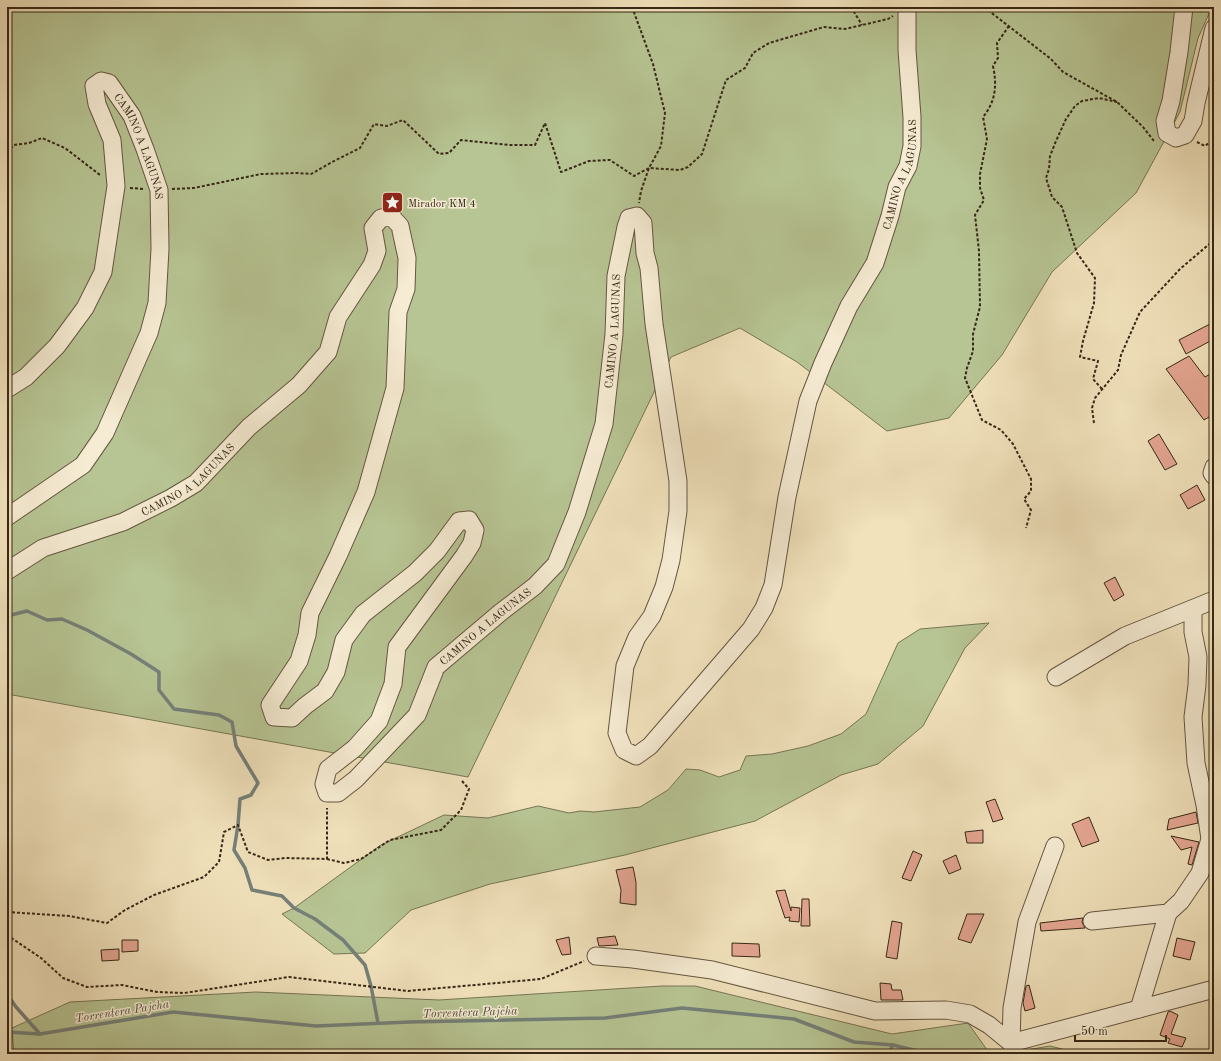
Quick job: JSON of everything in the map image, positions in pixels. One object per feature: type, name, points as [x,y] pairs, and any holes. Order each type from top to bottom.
[{"type":"street","points":[[1184,7],[1179,52],[1171,101],[1165,121],[1167,133],[1176,138],[1185,135],[1193,121],[1214,28]]},
{"type":"street","name":"CAMINO A LAGUNAS","points":[[7,571],[43,548],[123,522],[171,498],[196,483],[249,427],[300,385],[328,352],[338,317],[372,265],[377,251],[373,228],[381,218],[391,216],[400,226],[407,258],[406,289],[398,312],[395,388],[366,492],[338,556],[310,613],[307,635],[299,661],[270,705],[274,717],[292,718],[325,691],[336,672],[344,640],[363,614],[414,573],[437,551],[458,520],[469,520],[475,530],[472,543],[464,556],[397,647],[393,684],[379,721],[355,748],[328,769],[324,784],[327,793],[338,793],[356,779],[417,715],[436,667],[501,612],[535,586],[556,564],[577,512],[604,424],[614,334],[616,276],[629,218],[637,216],[644,223],[645,253],[649,268],[654,324],[673,439],[678,481],[678,511],[672,560],[664,587],[652,616],[637,637],[625,666],[617,733],[624,750],[636,756],[650,746],[751,629],[764,608],[773,585],[787,497],[808,401],[823,363],[849,306],[875,263],[890,216],[897,187],[908,166],[912,146],[912,118],[907,50],[907,8]]},
{"type":"street","name":"CAMINO A LAGUNAS","points":[[7,389],[26,377],[57,346],[85,308],[103,272],[116,186],[112,140],[97,104],[94,86],[100,81],[109,83],[132,116],[146,149],[159,190],[160,249],[157,303],[149,333],[105,434],[83,465],[7,517]]},
{"type":"street","points":[[1214,467],[1212,473],[1214,476]]},
{"type":"street","points":[[1056,677],[1125,636],[1214,600]]},
{"type":"street","points":[[1139,1009],[1168,913],[1181,901],[1200,873],[1210,838],[1205,804],[1196,763],[1193,717],[1197,685],[1198,657],[1193,632],[1193,609]]},
{"type":"street","points":[[1011,1043],[1012,1008],[1027,922],[1055,846]]},
{"type":"street","points":[[1092,921],[1168,913]]},
{"type":"street","points":[[596,956],[634,959],[712,970],[875,1012],[946,1010],[970,1014],[989,1025],[1011,1043]]},
{"type":"street","points":[[1011,1043],[1214,989]]},
{"type":"path","points":[[632,7],[653,64],[665,113],[661,146],[649,168],[641,191],[637,216]]},
{"type":"path","points":[[851,7],[862,25]]},
{"type":"path","points":[[984,7],[1051,59],[1063,72],[1117,102],[1143,127],[1155,142]]},
{"type":"path","points":[[7,152],[14,146],[29,143],[42,138],[65,148],[116,186],[159,190],[194,188],[261,174],[311,174],[360,148],[374,124],[387,126],[403,120],[439,154],[449,153],[461,140],[510,145],[535,145],[545,123],[561,172],[588,161],[610,160],[634,176],[649,168],[680,170],[688,167],[702,154],[726,80],[745,68],[753,53],[769,43],[824,27],[845,29],[888,19],[907,8]]},
{"type":"path","points":[[1009,26],[998,44],[998,58],[993,66],[996,92],[990,109],[983,117],[987,139],[980,174],[980,188],[984,200],[975,215],[979,250],[980,307],[973,334],[973,351],[965,378],[982,420],[1001,430],[1013,444],[1031,478],[1031,491],[1024,499],[1031,510],[1026,528]]},
{"type":"path","points":[[1102,389],[1093,379],[1098,361],[1080,357],[1094,303],[1095,278],[1077,253],[1062,207],[1052,197],[1046,178],[1049,169],[1050,156],[1056,141],[1066,119],[1075,106],[1082,101],[1099,98],[1117,102]]},
{"type":"path","points":[[1185,135],[1205,146],[1214,139]]},
{"type":"path","points":[[1094,423],[1092,408],[1095,398],[1118,370],[1121,356],[1140,312],[1180,269],[1214,240]]},
{"type":"path","points":[[7,912],[69,916],[107,923],[125,910],[154,895],[204,877],[219,862],[224,832],[238,825],[248,852],[268,860],[285,858],[327,859],[344,863],[361,859],[390,840],[441,830],[461,810],[469,789],[462,781]]},
{"type":"path","points":[[327,793],[327,859]]},
{"type":"path","points":[[7,935],[41,958],[63,978],[87,987],[122,985],[157,992],[184,994],[289,977],[408,991],[541,979],[596,956]]},
{"type":"green space","points":[[7,7],[1212,7],[1198,38],[1180,112],[1136,193],[1052,272],[1002,355],[949,418],[887,431],[797,362],[740,328],[671,357],[468,777],[7,694]]},
{"type":"green space","points":[[989,623],[965,648],[923,726],[878,764],[841,775],[755,821],[625,855],[490,884],[411,910],[365,953],[334,954],[282,914],[294,908],[381,845],[444,815],[488,818],[538,806],[569,813],[640,807],[668,790],[686,769],[700,770],[719,777],[740,770],[746,756],[772,754],[808,746],[841,734],[866,714],[898,643],[920,629]]},
{"type":"green space","points":[[662,986],[695,986],[892,1034],[968,1023],[990,1054],[60,1054],[55,1050],[31,1054],[14,1054],[12,1028],[70,1002],[256,992],[439,1000]]},
{"type":"green space","points":[[1050,1046],[1082,1054],[1002,1054]]},
{"type":"building","points":[[1210,324],[1214,331],[1214,339],[1186,354],[1179,340]]},
{"type":"building","points":[[1189,356],[1205,377],[1214,372],[1214,414],[1204,420],[1166,369]]},
{"type":"building","points":[[1159,434],[1177,464],[1165,470],[1148,441]]},
{"type":"building","points":[[1197,485],[1205,500],[1188,509],[1180,495]]},
{"type":"building","points":[[1115,577],[1124,595],[1114,601],[1104,583]]},
{"type":"building","points":[[995,799],[1003,819],[993,822],[986,802]]},
{"type":"building","points":[[1196,812],[1198,823],[1167,830],[1169,819]]},
{"type":"building","points":[[1089,817],[1099,841],[1082,847],[1072,824]]},
{"type":"building","points":[[983,830],[983,843],[967,843],[965,832]]},
{"type":"building","points":[[1171,836],[1199,842],[1192,865],[1188,864],[1192,847],[1181,850]]},
{"type":"building","points":[[913,851],[922,855],[911,881],[902,878]]},
{"type":"building","points":[[956,855],[961,869],[949,874],[943,861]]},
{"type":"building","points":[[633,867],[636,882],[636,905],[620,903],[621,890],[616,870]]},
{"type":"building","points":[[785,890],[791,911],[791,907],[800,908],[799,922],[789,921],[790,917],[785,918],[776,891]]},
{"type":"building","points":[[802,899],[809,899],[810,926],[801,926]]},
{"type":"building","points":[[967,914],[984,914],[971,943],[958,939]]},
{"type":"building","points":[[1083,918],[1082,922],[1085,928],[1041,931],[1040,923]]},
{"type":"building","points":[[892,921],[902,923],[897,959],[886,957]]},
{"type":"building","points":[[615,936],[618,945],[599,946],[597,938]]},
{"type":"building","points":[[569,937],[571,954],[562,955],[556,940]]},
{"type":"building","points":[[1177,938],[1195,942],[1190,960],[1173,956]]},
{"type":"building","points":[[122,940],[138,940],[138,951],[122,952]]},
{"type":"building","points":[[732,943],[759,944],[760,957],[732,956]]},
{"type":"building","points":[[119,949],[119,960],[102,961],[101,950]]},
{"type":"building","points":[[880,983],[891,984],[892,990],[901,990],[903,1000],[881,1000]]},
{"type":"building","points":[[1029,985],[1035,1008],[1025,1011],[1023,1003],[1026,986]]},
{"type":"building","points":[[1170,1011],[1178,1015],[1171,1034],[1186,1038],[1182,1047],[1168,1043],[1170,1039],[1160,1035],[1168,1012]]},
{"type":"waterway","points":[[7,616],[27,611],[47,620],[62,619],[87,630],[131,654],[159,672],[159,690],[174,709],[219,715],[232,722],[236,746],[258,783],[251,795],[240,799],[234,850],[245,868],[252,890],[282,896],[294,908],[315,919],[343,940],[365,965],[371,986],[378,1023]]},
{"type":"waterway","points":[[7,994],[16,1007],[40,1034]]},
{"type":"waterway","name":"Torrentera Pajcha","points":[[7,1032],[40,1034],[173,1012],[316,1026],[410,1022],[605,1018],[682,1008],[794,1019],[854,1042],[893,1045],[930,1054]]},
{"type":"waterway","points":[[888,1054],[893,1045]]},
{"type":"place","name":"Mirador KM 4","points":[[393,203]]}]
